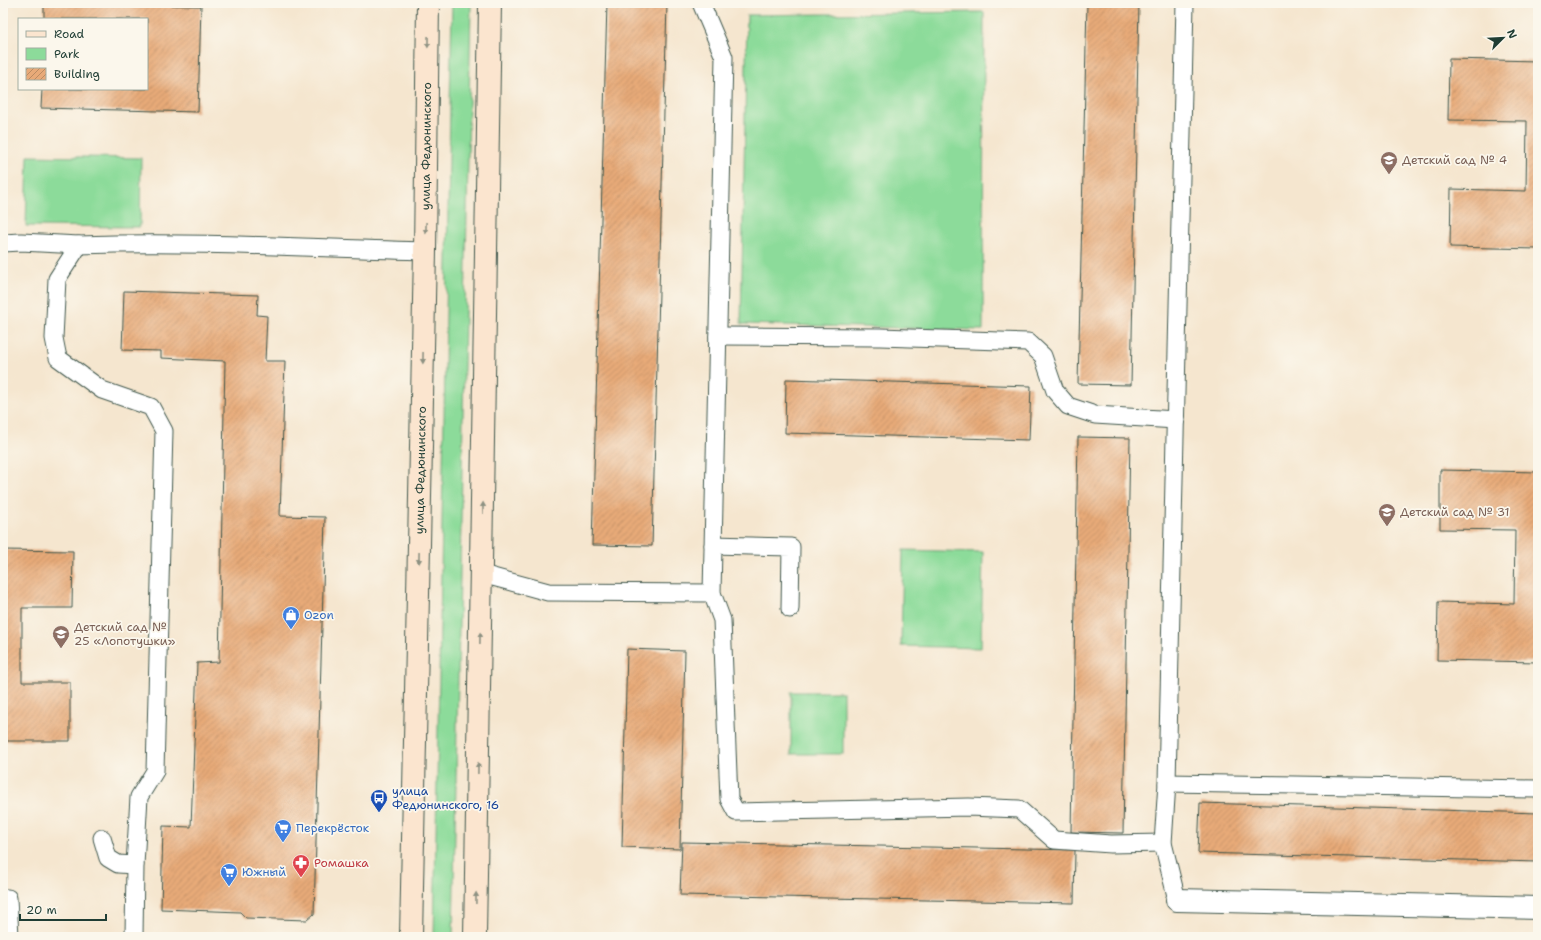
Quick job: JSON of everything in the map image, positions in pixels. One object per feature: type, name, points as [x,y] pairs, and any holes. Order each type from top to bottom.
[{"type":"main road","name":"улица Федюнинского","points":[[411,937],[425,251],[428,3]]},
{"type":"main road","points":[[475,937],[490,3]]},
{"type":"street","points":[[1177,900],[1538,908]]},
{"type":"lane","points":[[701,3],[724,56],[712,593],[722,620],[729,799],[736,812],[969,807],[1019,809],[1054,840],[1111,844],[1163,843]]},
{"type":"lane","points":[[1177,900],[1163,843],[1167,783],[1185,3]]},
{"type":"lane","points":[[3,243],[21,242],[79,245],[140,243],[220,244],[425,251]]},
{"type":"lane","points":[[79,245],[57,279],[54,338],[58,358],[102,390],[151,408],[164,431],[155,771],[139,798],[135,865],[134,937]]},
{"type":"lane","points":[[718,336],[1028,342],[1043,356],[1054,391],[1068,406],[1095,416],[1176,420]]},
{"type":"lane","points":[[713,545],[791,547],[790,609]]},
{"type":"lane","points":[[482,574],[548,592],[712,593]]},
{"type":"lane","points":[[1167,783],[1538,789]]},
{"type":"lane","points":[[102,838],[108,858],[118,864],[135,865]]},
{"type":"lane","points":[[3,898],[8,898],[10,937]]},
{"type":"green space","points":[[452,3],[471,3],[453,937],[434,937]]},
{"type":"green space","points":[[984,12],[983,330],[741,324],[747,15]]},
{"type":"green space","points":[[28,156],[141,158],[140,227],[26,226]]},
{"type":"green space","points":[[903,550],[983,552],[981,648],[901,646]]},
{"type":"green space","points":[[791,692],[843,692],[843,754],[791,754]]},
{"type":"building","points":[[44,3],[201,6],[198,112],[41,108],[42,90],[148,90],[148,18],[44,18]]},
{"type":"building","points":[[607,3],[667,3],[652,546],[592,545]]},
{"type":"building","points":[[1087,3],[1139,3],[1131,385],[1078,384]]},
{"type":"building","points":[[1449,59],[1538,61],[1538,249],[1450,247],[1451,189],[1526,191],[1527,121],[1448,120]]},
{"type":"building","points":[[124,291],[258,295],[257,315],[267,316],[265,361],[285,361],[280,516],[325,517],[314,914],[307,920],[246,918],[240,912],[161,909],[163,826],[191,827],[197,663],[219,662],[225,361],[161,358],[161,351],[122,350]]},
{"type":"building","points":[[786,379],[1031,386],[1029,440],[785,433]]},
{"type":"building","points":[[1078,437],[1130,438],[1123,833],[1071,832]]},
{"type":"building","points":[[1440,470],[1538,472],[1538,662],[1437,660],[1438,602],[1514,604],[1515,530],[1440,529]]},
{"type":"building","points":[[3,550],[73,551],[72,608],[22,608],[22,682],[70,682],[70,741],[3,741]]},
{"type":"building","points":[[627,649],[685,651],[680,849],[622,847]]},
{"type":"building","points":[[1200,803],[1538,813],[1538,862],[1198,853]]},
{"type":"building","points":[[682,842],[1075,850],[1074,903],[680,895]]},
{"type":"place","name":"Детский сад № 4","points":[[1389,175]]},
{"type":"place","name":"Детский сад № 31","points":[[1387,527]]},
{"type":"place","name":"Ozon","points":[[291,630]]},
{"type":"place","name":"Детский сад № 25 «Лопотушки»","points":[[61,649]]},
{"type":"place","name":"улица Федюнинского, 16","points":[[379,813]]},
{"type":"place","name":"Перекрёсток","points":[[283,843]]},
{"type":"place","name":"Ромашка","points":[[301,878]]},
{"type":"place","name":"Южный","points":[[229,887]]}]
